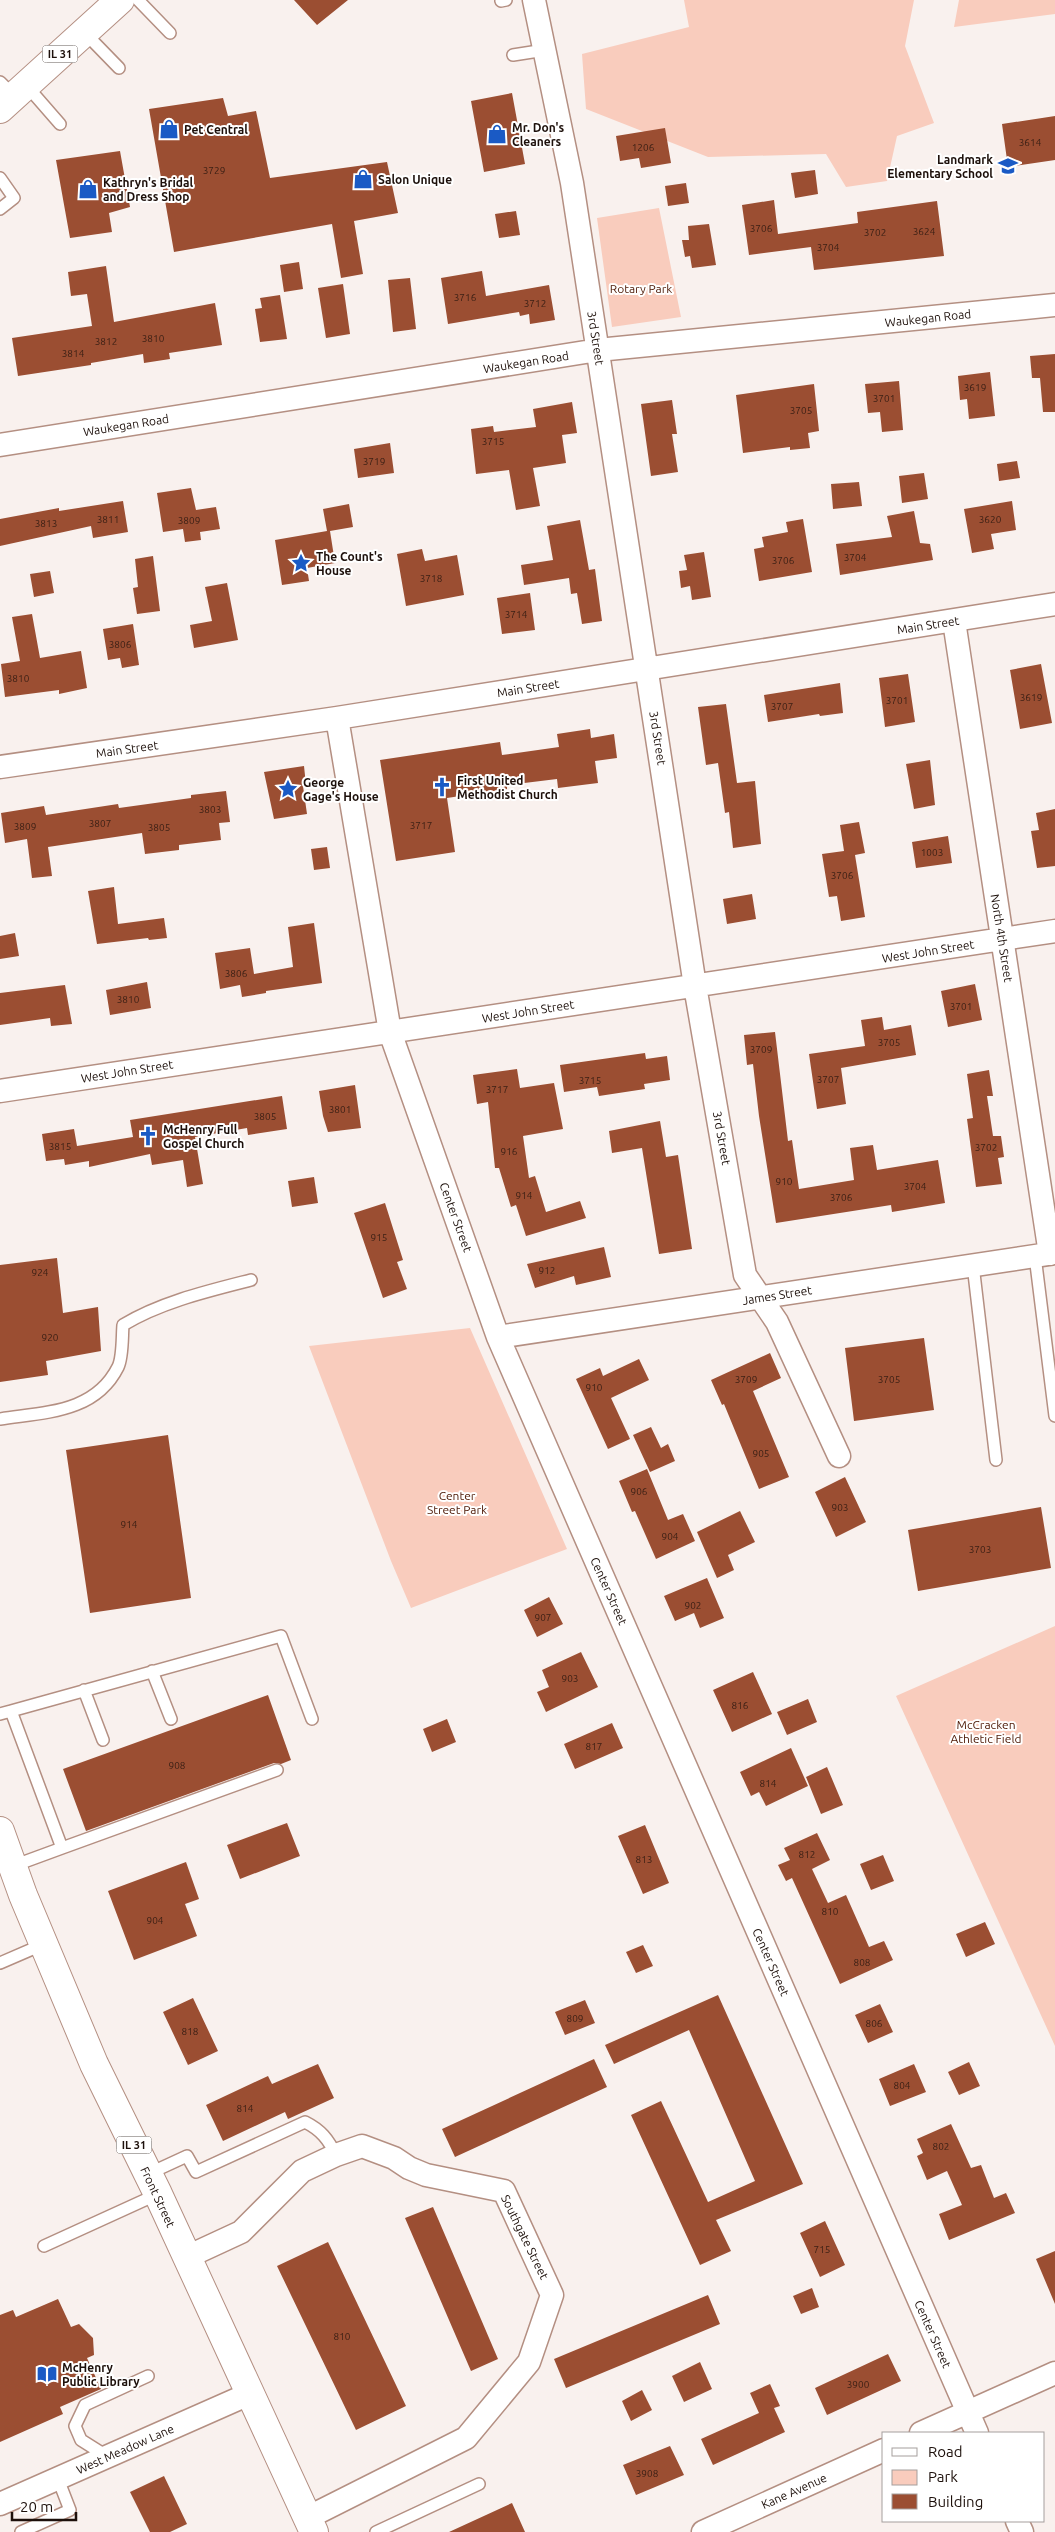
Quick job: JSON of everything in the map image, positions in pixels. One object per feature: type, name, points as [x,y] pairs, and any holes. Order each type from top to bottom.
[{"type":"main road","name":"IL 31","points":[[10,93],[120,0]]},
{"type":"main road","name":"Front Street","points":[[0,1831],[94,2064],[153,2184],[311,2525]]},
{"type":"street","name":"3rd Street","points":[[534,0],[572,183],[696,986],[745,1275],[777,1322],[839,1456]]},
{"type":"street","name":"Waukegan Road","points":[[0,445],[598,350],[1055,305]]},
{"type":"street","name":"Main Street","points":[[0,767],[337,718],[954,622],[1055,604]]},
{"type":"street","name":"North 4th Street","points":[[954,622],[1047,1254]]},
{"type":"street","name":"Center Street","points":[[337,718],[390,1032],[498,1336],[978,2432]]},
{"type":"street","name":"West John Street","points":[[0,1090],[1055,931]]},
{"type":"street","name":"James Street","points":[[498,1336],[1047,1254]]},
{"type":"street","name":"Southgate Street","points":[[187,2257],[241,2232],[302,2172],[338,2154],[362,2146],[394,2158],[409,2168],[426,2175],[504,2191],[552,2295],[530,2362],[466,2438],[311,2525]]},
{"type":"street","points":[[923,2432],[1055,2373]]},
{"type":"street","name":"West Meadow Lane","points":[[0,2504],[249,2394]]},
{"type":"street","name":"Kane Avenue","points":[[703,2532],[882,2451]]},
{"type":"lane","points":[[138,0],[170,33]]},
{"type":"lane","points":[[84,32],[119,68]]},
{"type":"lane","points":[[513,56],[544,50]]},
{"type":"lane","points":[[10,93],[60,124]]},
{"type":"lane","points":[[0,178],[14,198],[0,209]]},
{"type":"lane","points":[[1047,1254],[1055,1416]]},
{"type":"lane","points":[[973,1265],[996,1460]]},
{"type":"lane","points":[[0,1418],[73,1407],[98,1394],[119,1366],[123,1325],[140,1315],[156,1309],[206,1292],[251,1280]]},
{"type":"lane","points":[[62,1848],[5,1713],[280,1636],[312,1719]]},
{"type":"lane","points":[[152,1671],[171,1719]]},
{"type":"lane","points":[[84,1690],[103,1740]]},
{"type":"lane","points":[[13,1866],[277,1770]]},
{"type":"lane","points":[[0,1962],[44,1944]]},
{"type":"lane","points":[[44,2246],[153,2184],[187,2156],[196,2172],[306,2122],[318,2128],[338,2154]]},
{"type":"lane","points":[[108,2457],[81,2440],[75,2426],[85,2404],[148,2376]]},
{"type":"lane","points":[[21,2532],[70,2510],[58,2479]]},
{"type":"lane","points":[[376,2532],[479,2484]]},
{"type":"green space","points":[[684,0],[914,0],[905,46],[934,123],[897,136],[887,181],[846,187],[826,154],[708,157],[586,109],[582,54],[689,27]]},
{"type":"green space","points":[[959,0],[1055,0],[1055,14],[954,27]]},
{"type":"green space","name":"Rotary Park","points":[[659,208],[681,317],[612,327],[597,218]]},
{"type":"green space","name":"Center Street Park","points":[[470,1328],[567,1549],[411,1608],[391,1561],[309,1346]]},
{"type":"green space","name":"McCracken Athletic Field","points":[[1055,1626],[1055,2046],[896,1696]]},
{"type":"building","points":[[294,0],[348,0],[317,25]]},
{"type":"building","points":[[512,93],[525,164],[484,172],[471,101]]},
{"type":"building","points":[[223,98],[228,116],[256,111],[270,178],[387,162],[398,213],[354,221],[363,274],[341,278],[332,224],[174,252],[149,109]]},
{"type":"building","name":"Landmark Elementary School","points":[[1055,116],[1055,160],[1008,167],[1002,124]]},
{"type":"building","points":[[665,128],[671,163],[641,168],[639,158],[620,161],[616,136]]},
{"type":"building","points":[[120,151],[130,207],[109,213],[112,232],[70,238],[56,160]]},
{"type":"building","points":[[815,170],[818,194],[795,198],[791,173]]},
{"type":"building","points":[[686,183],[689,203],[668,206],[665,186]]},
{"type":"building","points":[[774,200],[778,234],[858,223],[857,212],[937,201],[944,256],[814,270],[811,247],[749,255],[742,205]]},
{"type":"building","points":[[516,211],[520,235],[499,238],[495,214]]},
{"type":"building","points":[[709,224],[716,265],[692,268],[690,256],[685,257],[682,240],[689,240],[688,226]]},
{"type":"building","points":[[299,262],[303,289],[284,292],[280,265]]},
{"type":"building","points":[[106,266],[114,322],[215,303],[222,345],[169,353],[170,359],[144,363],[143,354],[91,363],[91,365],[18,376],[12,338],[92,326],[87,294],[71,296],[68,272]]},
{"type":"building","points":[[482,271],[486,296],[549,285],[555,320],[530,324],[529,314],[520,316],[519,312],[448,324],[441,278]]},
{"type":"building","points":[[410,278],[416,329],[393,332],[388,280]]},
{"type":"building","points":[[343,284],[350,334],[326,338],[318,288]]},
{"type":"building","points":[[280,295],[287,339],[260,342],[255,309],[262,308],[260,298]]},
{"type":"building","points":[[1055,354],[1055,412],[1043,412],[1040,378],[1032,378],[1030,356]]},
{"type":"building","points":[[990,372],[995,416],[969,419],[967,399],[960,400],[958,376]]},
{"type":"building","points":[[899,381],[903,430],[882,432],[880,412],[868,413],[865,384]]},
{"type":"building","points":[[814,384],[819,431],[808,433],[810,448],[790,450],[790,447],[743,453],[736,395]]},
{"type":"building","points":[[672,400],[677,434],[672,434],[678,472],[651,476],[641,404]]},
{"type":"building","points":[[572,402],[577,433],[562,435],[566,463],[533,468],[540,506],[516,510],[509,470],[476,474],[471,429],[493,426],[494,432],[536,427],[533,409]]},
{"type":"building","points":[[390,443],[394,473],[358,478],[354,449]]},
{"type":"building","points":[[1017,461],[1020,478],[999,481],[997,464]]},
{"type":"building","points":[[924,473],[928,499],[902,503],[899,476]]},
{"type":"building","points":[[859,482],[862,506],[833,509],[831,484]]},
{"type":"building","points":[[191,488],[196,510],[216,507],[220,529],[200,532],[201,540],[185,542],[183,529],[163,532],[157,493]]},
{"type":"building","points":[[123,501],[128,532],[93,538],[91,526],[0,546],[0,519],[59,508],[59,511]]},
{"type":"building","points":[[1012,501],[1016,530],[991,534],[994,549],[972,553],[964,509]]},
{"type":"building","points":[[349,504],[353,527],[330,531],[335,563],[307,568],[309,581],[282,585],[275,540],[327,531],[323,509]]},
{"type":"building","points":[[914,511],[920,543],[930,544],[933,560],[840,575],[836,544],[892,537],[887,516]]},
{"type":"building","points":[[803,519],[812,572],[759,581],[754,549],[764,547],[762,537],[788,532],[786,522]]},
{"type":"building","points":[[580,520],[589,570],[595,569],[602,621],[582,624],[577,593],[571,594],[569,578],[524,585],[521,565],[553,560],[547,526]]},
{"type":"building","points":[[422,549],[425,561],[457,555],[464,595],[406,606],[397,554]]},
{"type":"building","points":[[704,552],[711,597],[692,600],[690,586],[681,588],[679,571],[687,570],[684,555]]},
{"type":"building","points":[[153,556],[160,611],[137,614],[133,588],[138,587],[135,559]]},
{"type":"building","points":[[50,571],[54,593],[34,597],[30,574]]},
{"type":"building","points":[[227,583],[238,640],[194,648],[190,625],[212,621],[205,587]]},
{"type":"building","points":[[530,593],[535,630],[502,634],[497,598]]},
{"type":"building","points":[[32,614],[40,658],[81,651],[87,688],[59,694],[59,690],[5,697],[1,664],[20,661],[12,617]]},
{"type":"building","points":[[133,624],[139,665],[122,668],[120,658],[108,660],[103,629]]},
{"type":"building","points":[[1041,664],[1052,723],[1020,729],[1010,670]]},
{"type":"building","points":[[908,674],[915,722],[885,727],[879,678]]},
{"type":"building","points":[[840,683],[843,713],[820,716],[819,714],[768,722],[764,695]]},
{"type":"building","points":[[726,704],[737,783],[755,781],[761,844],[733,848],[729,812],[725,813],[718,763],[706,765],[698,707]]},
{"type":"building","points":[[590,729],[591,738],[614,734],[617,758],[595,761],[598,783],[558,788],[557,779],[507,785],[507,789],[447,798],[455,852],[396,861],[380,760],[500,742],[502,755],[559,747],[557,734]]},
{"type":"building","points":[[930,760],[935,805],[914,809],[906,764]]},
{"type":"building","points":[[304,766],[306,785],[303,786],[307,814],[274,819],[264,772]]},
{"type":"building","points":[[226,791],[230,822],[219,823],[221,840],[179,845],[179,850],[145,854],[142,833],[48,847],[52,876],[32,878],[27,839],[5,843],[1,813],[44,806],[46,815],[118,804],[119,808],[191,798],[191,795]]},
{"type":"building","points":[[1055,809],[1055,866],[1037,868],[1031,831],[1039,830],[1036,813]]},
{"type":"building","points":[[859,822],[865,853],[855,855],[865,917],[841,921],[837,896],[829,897],[822,854],[844,851],[840,825]]},
{"type":"building","points":[[948,836],[952,863],[916,868],[912,842]]},
{"type":"building","points":[[327,847],[330,868],[314,870],[311,849]]},
{"type":"building","points":[[114,887],[118,924],[164,918],[167,938],[149,940],[148,938],[97,944],[88,891]]},
{"type":"building","points":[[752,894],[756,919],[727,924],[723,899]]},
{"type":"building","points":[[314,923],[322,983],[266,991],[266,993],[242,997],[240,985],[220,989],[215,953],[250,948],[254,974],[293,967],[288,927]]},
{"type":"building","points":[[15,933],[19,956],[0,959],[0,936]]},
{"type":"building","points":[[147,982],[151,1008],[110,1015],[106,990]]},
{"type":"building","points":[[975,984],[982,1020],[948,1027],[941,991]]},
{"type":"building","points":[[65,985],[72,1024],[51,1026],[50,1018],[0,1025],[0,993]]},
{"type":"building","points":[[882,1017],[884,1030],[911,1025],[916,1055],[841,1068],[846,1104],[817,1109],[809,1054],[865,1046],[861,1020]]},
{"type":"building","points":[[775,1032],[788,1141],[792,1140],[799,1189],[854,1180],[850,1148],[873,1145],[877,1170],[938,1160],[945,1203],[892,1212],[891,1205],[776,1223],[759,1116],[753,1064],[747,1065],[744,1035]]},
{"type":"building","points":[[645,1053],[646,1059],[667,1056],[670,1080],[644,1084],[645,1089],[599,1096],[597,1087],[564,1092],[560,1065]]},
{"type":"building","points":[[517,1069],[520,1088],[554,1083],[563,1129],[523,1136],[529,1178],[535,1176],[546,1212],[580,1201],[586,1218],[526,1236],[516,1205],[511,1207],[499,1168],[495,1168],[488,1102],[477,1104],[473,1075]]},
{"type":"building","points":[[989,1070],[993,1096],[987,1096],[993,1136],[1001,1136],[1004,1157],[998,1158],[1002,1184],[976,1187],[967,1119],[973,1118],[967,1074]]},
{"type":"building","points":[[355,1085],[361,1128],[328,1132],[319,1091]]},
{"type":"building","points":[[282,1096],[287,1129],[248,1135],[247,1128],[195,1137],[203,1184],[187,1187],[183,1160],[152,1165],[150,1154],[89,1167],[89,1161],[65,1165],[64,1159],[46,1161],[42,1134],[74,1129],[77,1146],[133,1137],[130,1120]]},
{"type":"building","points":[[660,1121],[666,1157],[678,1155],[692,1249],[659,1254],[642,1148],[612,1153],[609,1131]]},
{"type":"building","points":[[314,1177],[318,1203],[292,1207],[288,1181]]},
{"type":"building","points":[[385,1203],[403,1260],[397,1262],[407,1289],[383,1298],[354,1213]]},
{"type":"building","points":[[604,1247],[611,1277],[576,1285],[574,1276],[535,1288],[527,1264]]},
{"type":"building","points":[[57,1258],[63,1313],[98,1307],[101,1351],[46,1361],[48,1375],[0,1382],[0,1265]]},
{"type":"building","points":[[924,1338],[934,1410],[854,1421],[845,1348]]},
{"type":"building","points":[[770,1353],[781,1378],[753,1391],[789,1477],[759,1489],[724,1404],[722,1405],[711,1380]]},
{"type":"building","points":[[639,1359],[649,1380],[611,1398],[630,1439],[608,1449],[576,1379],[600,1368],[603,1376]]},
{"type":"building","points":[[651,1427],[661,1448],[668,1444],[675,1461],[650,1472],[633,1435]]},
{"type":"building","points":[[168,1435],[191,1598],[90,1613],[66,1450]]},
{"type":"building","points":[[647,1469],[668,1520],[683,1514],[695,1541],[656,1559],[635,1511],[632,1512],[619,1481]]},
{"type":"building","points":[[845,1477],[866,1522],[836,1537],[815,1492]]},
{"type":"building","points":[[1041,1507],[1051,1568],[918,1591],[908,1530]]},
{"type":"building","points":[[740,1511],[755,1542],[728,1555],[734,1570],[717,1578],[697,1532]]},
{"type":"building","points":[[707,1578],[724,1618],[700,1628],[694,1613],[675,1621],[664,1596]]},
{"type":"building","points":[[549,1597],[563,1624],[537,1637],[524,1610]]},
{"type":"building","points":[[581,1652],[598,1687],[546,1712],[537,1692],[549,1687],[542,1670]]},
{"type":"building","points":[[753,1672],[772,1714],[732,1732],[713,1690]]},
{"type":"building","points":[[268,1695],[291,1760],[281,1764],[274,1763],[86,1831],[63,1769]]},
{"type":"building","points":[[808,1699],[817,1722],[787,1735],[777,1712]]},
{"type":"building","points":[[447,1719],[456,1742],[432,1752],[423,1729]]},
{"type":"building","points":[[612,1723],[623,1748],[575,1769],[564,1744]]},
{"type":"building","points":[[791,1748],[808,1786],[766,1806],[759,1792],[751,1796],[740,1772]]},
{"type":"building","points":[[827,1767],[843,1805],[821,1814],[806,1777]]},
{"type":"building","points":[[287,1823],[300,1856],[240,1879],[227,1845]]},
{"type":"building","points":[[645,1825],[669,1883],[643,1894],[618,1836]]},
{"type":"building","points":[[817,1833],[830,1860],[812,1869],[828,1903],[846,1895],[869,1947],[884,1941],[893,1960],[840,1984],[792,1878],[786,1881],[778,1865],[790,1860],[784,1848]]},
{"type":"building","points":[[883,1855],[894,1881],[871,1890],[860,1864]]},
{"type":"building","points":[[186,1862],[199,1899],[185,1904],[197,1936],[134,1960],[108,1891]]},
{"type":"building","points":[[985,1922],[995,1944],[966,1957],[956,1934]]},
{"type":"building","points":[[643,1945],[653,1966],[636,1973],[626,1952]]},
{"type":"building","points":[[718,1995],[803,2184],[716,2220],[731,2251],[700,2265],[631,2115],[661,2101],[708,2202],[755,2181],[689,2030],[614,2064],[605,2045]]},
{"type":"building","points":[[193,1998],[218,2051],[188,2065],[163,2012]]},
{"type":"building","points":[[585,2000],[595,2023],[565,2035],[555,2012]]},
{"type":"building","points":[[880,2004],[893,2032],[868,2043],[855,2015]]},
{"type":"building","points":[[594,2059],[607,2087],[455,2157],[442,2129]]},
{"type":"building","points":[[969,2062],[980,2086],[959,2095],[948,2072]]},
{"type":"building","points":[[318,2064],[334,2098],[288,2119],[285,2112],[223,2141],[206,2105],[268,2076],[272,2084]]},
{"type":"building","points":[[914,2064],[926,2092],[890,2106],[879,2079]]},
{"type":"building","points":[[951,2124],[971,2168],[981,2165],[994,2198],[1006,2193],[1015,2213],[949,2240],[939,2214],[962,2205],[947,2171],[927,2180],[917,2156],[923,2153],[917,2139]]},
{"type":"building","points":[[433,2207],[498,2359],[471,2371],[405,2218]]},
{"type":"building","points":[[825,2221],[845,2265],[820,2277],[800,2233]]},
{"type":"building","points":[[328,2242],[406,2406],[356,2430],[277,2266]]},
{"type":"building","points":[[1055,2251],[1055,2304],[1036,2259]]},
{"type":"building","points":[[812,2288],[819,2307],[801,2314],[793,2296]]},
{"type":"building","points":[[708,2295],[720,2324],[566,2388],[554,2359]]},
{"type":"building","name":"McHenry Public Library","points":[[58,2299],[71,2327],[79,2324],[93,2338],[94,2355],[87,2358],[101,2389],[60,2407],[63,2414],[0,2442],[0,2315],[13,2310],[16,2317]]},
{"type":"building","points":[[888,2354],[901,2381],[827,2415],[815,2388]]},
{"type":"building","points":[[700,2362],[712,2389],[684,2402],[672,2376]]},
{"type":"building","points":[[770,2384],[780,2406],[774,2408],[785,2432],[713,2465],[701,2439],[759,2413],[750,2393]]},
{"type":"building","points":[[642,2390],[652,2410],[631,2421],[622,2401]]},
{"type":"building","points":[[670,2446],[684,2475],[636,2495],[623,2465]]},
{"type":"building","points":[[164,2476],[187,2524],[170,2532],[150,2532],[130,2492]]},
{"type":"building","points":[[512,2503],[525,2532],[449,2532]]},
{"type":"place","name":"Pet Central","points":[[169,129]]},
{"type":"place","name":"Mr. Don's Cleaners","points":[[497,134]]},
{"type":"place","name":"Landmark Elementary School","points":[[1008,166]]},
{"type":"place","name":"Salon Unique","points":[[363,179]]},
{"type":"place","name":"Kathryn's Bridal and Dress Shop","points":[[88,189]]},
{"type":"place","name":"The Count's House","points":[[301,563]]},
{"type":"place","name":"First United Methodist Church","points":[[442,787]]},
{"type":"place","name":"George Gage's House","points":[[288,789]]},
{"type":"place","name":"McHenry Full Gospel Church","points":[[148,1136]]},
{"type":"place","name":"McHenry Public Library","points":[[47,2374]]}]
